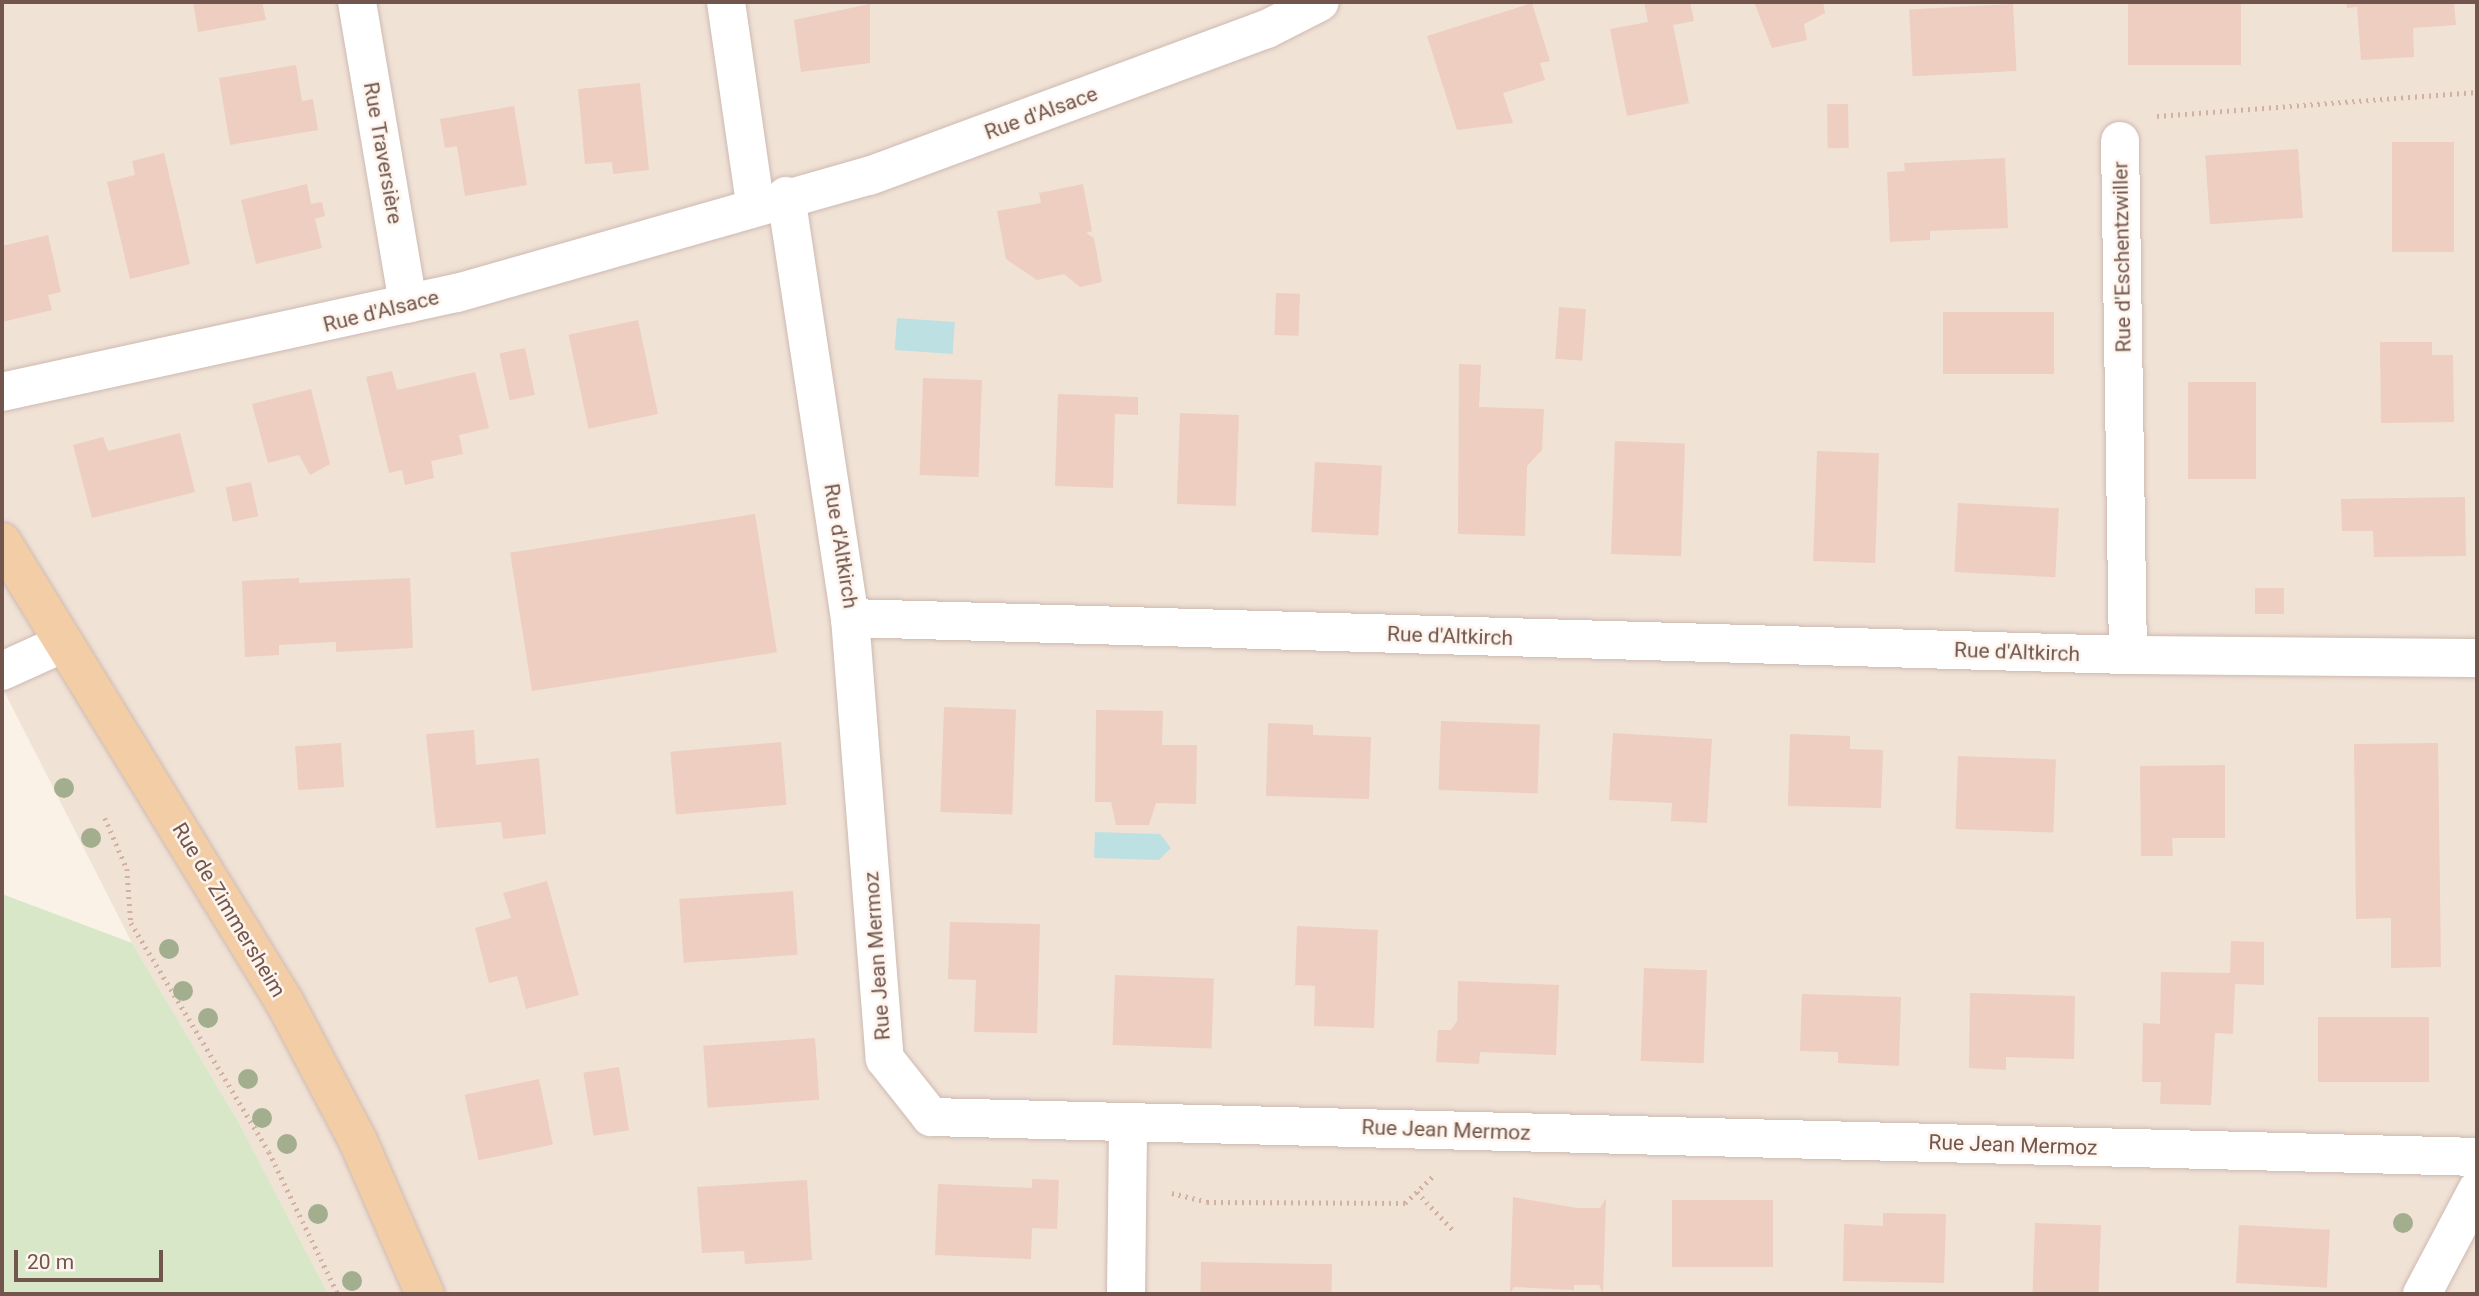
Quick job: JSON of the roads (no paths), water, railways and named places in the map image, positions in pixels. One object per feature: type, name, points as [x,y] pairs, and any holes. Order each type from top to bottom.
[{"type":"main road","name":"Rue de Zimmersheim","points":[[2,542],[312,1051],[425,1294]]},
{"type":"street","name":"Rue Traversière","points":[[357,2],[408,304]]},
{"type":"street","points":[[726,2],[770,200]]},
{"type":"street","name":"Rue d'Alsace","points":[[2,392],[65,373],[154,364],[408,304],[770,200],[869,176],[1268,29],[1320,2]]},
{"type":"street","name":"Rue d'Eschentzwiller","points":[[2120,141],[2129,656]]},
{"type":"street","name":"Rue d'Altkirch","points":[[770,200],[850,618],[2129,656],[2477,658]]},
{"type":"street","name":"Rue Jean Mermoz","points":[[850,618],[885,1059],[930,1117],[2477,1157]]},
{"type":"street","points":[[2,671],[64,643]]},
{"type":"street","points":[[1126,1294],[1128,1122]]},
{"type":"street","points":[[2422,1294],[2477,1190]]},
{"type":"water","points":[[897,318],[955,322],[953,354],[895,350]]},
{"type":"water","points":[[1095,832],[1160,834],[1171,848],[1159,860],[1094,858]]}]
